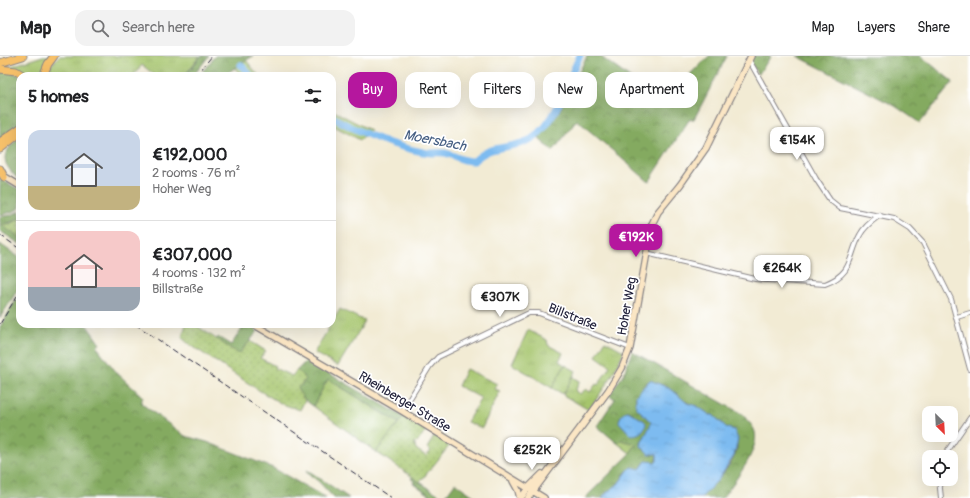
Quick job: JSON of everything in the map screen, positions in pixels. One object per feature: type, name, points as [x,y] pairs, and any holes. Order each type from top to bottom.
[{"type":"highway","points":[[0,63],[23,56]]},
{"type":"highway","points":[[45,72],[54,56]]},
{"type":"highway","points":[[0,69],[16,70],[19,72]]},
{"type":"highway","points":[[0,142],[16,131]]},
{"type":"highway","points":[[0,149],[16,136]]},
{"type":"highway","points":[[0,169],[2,176]]},
{"type":"main road","name":"Hoher Weg","points":[[530,490],[550,467],[612,386],[622,368],[630,348],[652,224],[658,212],[680,185],[706,148],[750,58]]},
{"type":"main road","points":[[2,176],[16,184]]},
{"type":"main road","name":"Rheinberger Straße","points":[[260,328],[402,411],[544,498]]},
{"type":"main road","points":[[511,479],[518,490],[520,498],[530,490]]},
{"type":"main road","points":[[528,498],[530,490]]},
{"type":"street","points":[[750,58],[816,179],[830,200],[840,208],[881,215],[894,219],[910,229],[923,243],[951,299],[970,369]]},
{"type":"street","points":[[646,252],[755,279],[825,284],[835,280],[845,270],[850,263],[859,235],[881,215]]},
{"type":"street","name":"Billstraße","points":[[402,411],[430,366],[438,357],[529,313],[539,313],[630,348]]},
{"type":"street","points":[[956,317],[970,313]]},
{"type":"street","points":[[948,450],[970,418]]},
{"type":"street","points":[[940,486],[941,498]]},
{"type":"green space","points":[[43,56],[53,56],[44,72],[18,72],[8,67]]},
{"type":"green space","points":[[59,56],[200,56],[187,72],[151,72],[142,65],[136,72],[48,72],[51,65]]},
{"type":"green space","points":[[201,56],[209,56],[196,72],[188,72]]},
{"type":"green space","points":[[215,56],[253,56],[229,72],[202,72]]},
{"type":"green space","points":[[587,56],[600,56],[622,72],[605,72],[605,108],[698,108],[698,72],[692,72],[709,56],[727,56],[694,119],[689,120],[649,182],[577,120],[553,151],[540,140],[539,137],[547,129],[561,108],[597,108],[597,72],[579,72]]},
{"type":"green space","points":[[751,56],[771,56],[758,75],[749,60]]},
{"type":"green space","points":[[797,56],[921,56],[953,82],[920,123],[895,106]]},
{"type":"green space","points":[[246,60],[256,72],[238,72],[235,68]]},
{"type":"green space","points":[[0,72],[13,72],[16,74],[16,128],[0,140]]},
{"type":"green space","points":[[336,112],[370,130],[360,140],[336,127]]},
{"type":"green space","points":[[16,140],[16,177],[6,163],[5,158]]},
{"type":"green space","points":[[0,179],[16,188],[16,210],[0,215]]},
{"type":"green space","points":[[16,213],[16,220],[2,225],[16,235],[16,241],[0,231],[0,217]]},
{"type":"green space","points":[[16,221],[16,235],[1,225]]},
{"type":"green space","points":[[0,244],[16,255],[16,292],[0,318]]},
{"type":"green space","points":[[16,300],[16,328],[89,328],[100,344],[97,347],[117,373],[143,397],[141,402],[142,404],[185,436],[207,442],[273,468],[326,498],[0,498],[0,327]]},
{"type":"green space","points":[[340,309],[365,321],[338,366],[314,353],[329,328],[336,328],[336,316]]},
{"type":"green space","points":[[185,328],[200,328],[239,354],[250,341],[266,351],[260,358],[275,366],[274,368],[292,376],[297,370],[306,379],[297,389],[305,400],[300,410],[282,404],[260,391],[182,338]]},
{"type":"green space","points":[[242,328],[252,328],[258,331],[239,354],[216,339],[218,337],[231,345]]},
{"type":"green space","points":[[528,330],[547,340],[548,345],[563,353],[559,361],[565,365],[552,388],[512,364]]},
{"type":"green space","points":[[605,341],[624,351],[612,376],[589,410],[563,395],[573,377],[580,381],[575,391],[580,394],[586,389],[590,392],[596,384],[598,385],[610,366],[596,356]]},
{"type":"green space","points":[[632,351],[742,414],[750,423],[755,432],[754,448],[750,457],[722,498],[701,498],[728,467],[736,453],[737,446],[734,430],[727,428],[713,415],[710,415],[683,400],[660,384],[647,382],[636,397],[636,407],[651,422],[649,432],[641,442],[642,448],[650,454],[657,454],[656,462],[644,463],[640,469],[627,471],[618,484],[602,498],[585,498],[629,455],[636,444],[621,441],[617,443],[597,426],[615,399],[609,395],[624,374]],"holes":[[[629,411],[645,422],[619,419],[625,412]]]},
{"type":"green space","points":[[307,360],[404,417],[399,423],[328,379],[313,406],[305,400],[297,389],[306,379],[297,370]]},
{"type":"green space","points":[[565,365],[576,371],[563,394],[552,388]]},
{"type":"green space","points":[[466,369],[497,384],[495,389],[500,391],[482,428],[467,422],[481,398],[458,386]]},
{"type":"green space","points":[[328,379],[399,423],[376,452],[313,406]]},
{"type":"green space","points":[[404,417],[426,430],[417,443],[414,442],[416,449],[426,456],[431,451],[427,448],[435,435],[450,445],[420,482],[376,452]]},
{"type":"green space","points":[[621,440],[636,444],[630,453],[617,443]]},
{"type":"green space","points":[[307,470],[349,498],[334,498],[318,481],[306,472]]},
{"type":"green space","points":[[412,477],[444,498],[434,498],[413,483],[414,481],[411,479]]},
{"type":"green space","points":[[455,483],[477,498],[444,498]]},
{"type":"water","points":[[650,380],[671,389],[687,403],[697,406],[710,415],[713,415],[727,428],[734,430],[738,439],[734,456],[718,480],[701,498],[602,498],[618,484],[629,469],[632,467],[640,469],[646,461],[657,461],[657,454],[649,454],[641,446],[651,422],[636,407],[636,395]]},
{"type":"water","points":[[628,411],[646,423],[643,430],[637,434],[631,435],[619,422],[622,415]]},
{"type":"waterway","name":"Moersbach","points":[[336,119],[365,134],[388,143],[426,153],[445,153],[462,159],[474,161],[487,152],[525,142],[544,128],[552,117],[580,56]]},
{"type":"waterway","name":"Moersbach","points":[[241,65],[247,72]]},
{"type":"railway","points":[[199,72],[212,56]]},
{"type":"railway","points":[[0,235],[16,246]]},
{"type":"railway","points":[[0,324],[16,298]]},
{"type":"railway","points":[[141,328],[391,498]]}]
